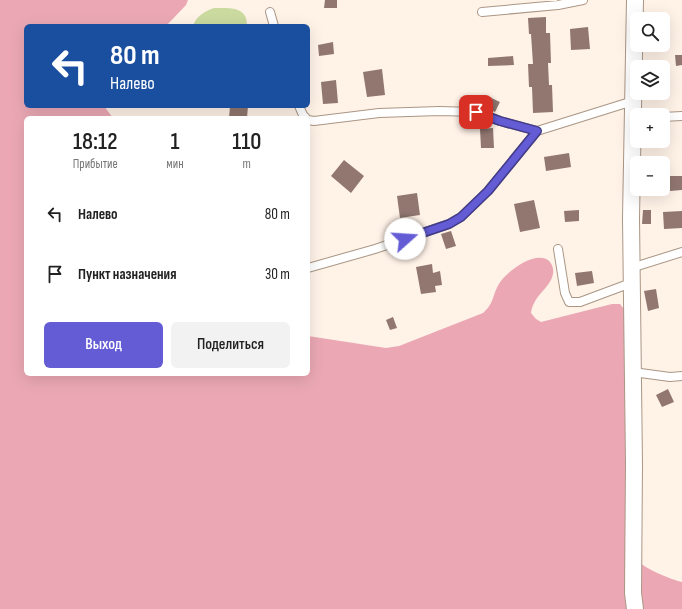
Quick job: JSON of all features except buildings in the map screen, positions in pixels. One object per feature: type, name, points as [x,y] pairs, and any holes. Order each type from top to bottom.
[{"type":"street","points":[[634,108],[635,0]]},
{"type":"street","points":[[633,148],[631,172],[631,275],[634,471],[633,593],[635,609]]},
{"type":"lane","points":[[482,12],[558,5],[583,0]]},
{"type":"lane","points":[[270,12],[273,24]]},
{"type":"lane","points":[[310,120],[314,122],[379,113],[421,111],[476,112],[500,121],[537,131],[633,101]]},
{"type":"lane","points":[[670,117],[682,116]]},
{"type":"lane","points":[[310,267],[449,224],[461,217],[488,191],[537,131]]},
{"type":"lane","points":[[558,249],[565,294],[569,302],[580,302],[631,275],[682,252]]},
{"type":"lane","points":[[633,372],[670,377],[682,376]]},
{"type":"shaded area","points":[[0,0],[188,0],[186,5],[168,24],[24,24],[24,108],[106,108],[112,116],[24,116],[24,376],[310,376],[310,336],[386,348],[399,346],[483,313],[492,301],[496,289],[503,279],[521,264],[535,258],[548,260],[551,263],[553,270],[549,284],[538,296],[531,313],[541,322],[612,304],[620,304],[624,309],[626,533],[634,553],[642,564],[661,574],[682,582],[682,609],[0,609]]},
{"type":"shaded area","points":[[214,8],[231,8],[241,12],[244,15],[247,24],[194,24],[201,14]]},
{"type":"route","points":[[405,239],[449,224],[461,217],[488,191],[537,131],[500,121],[476,112]]}]
